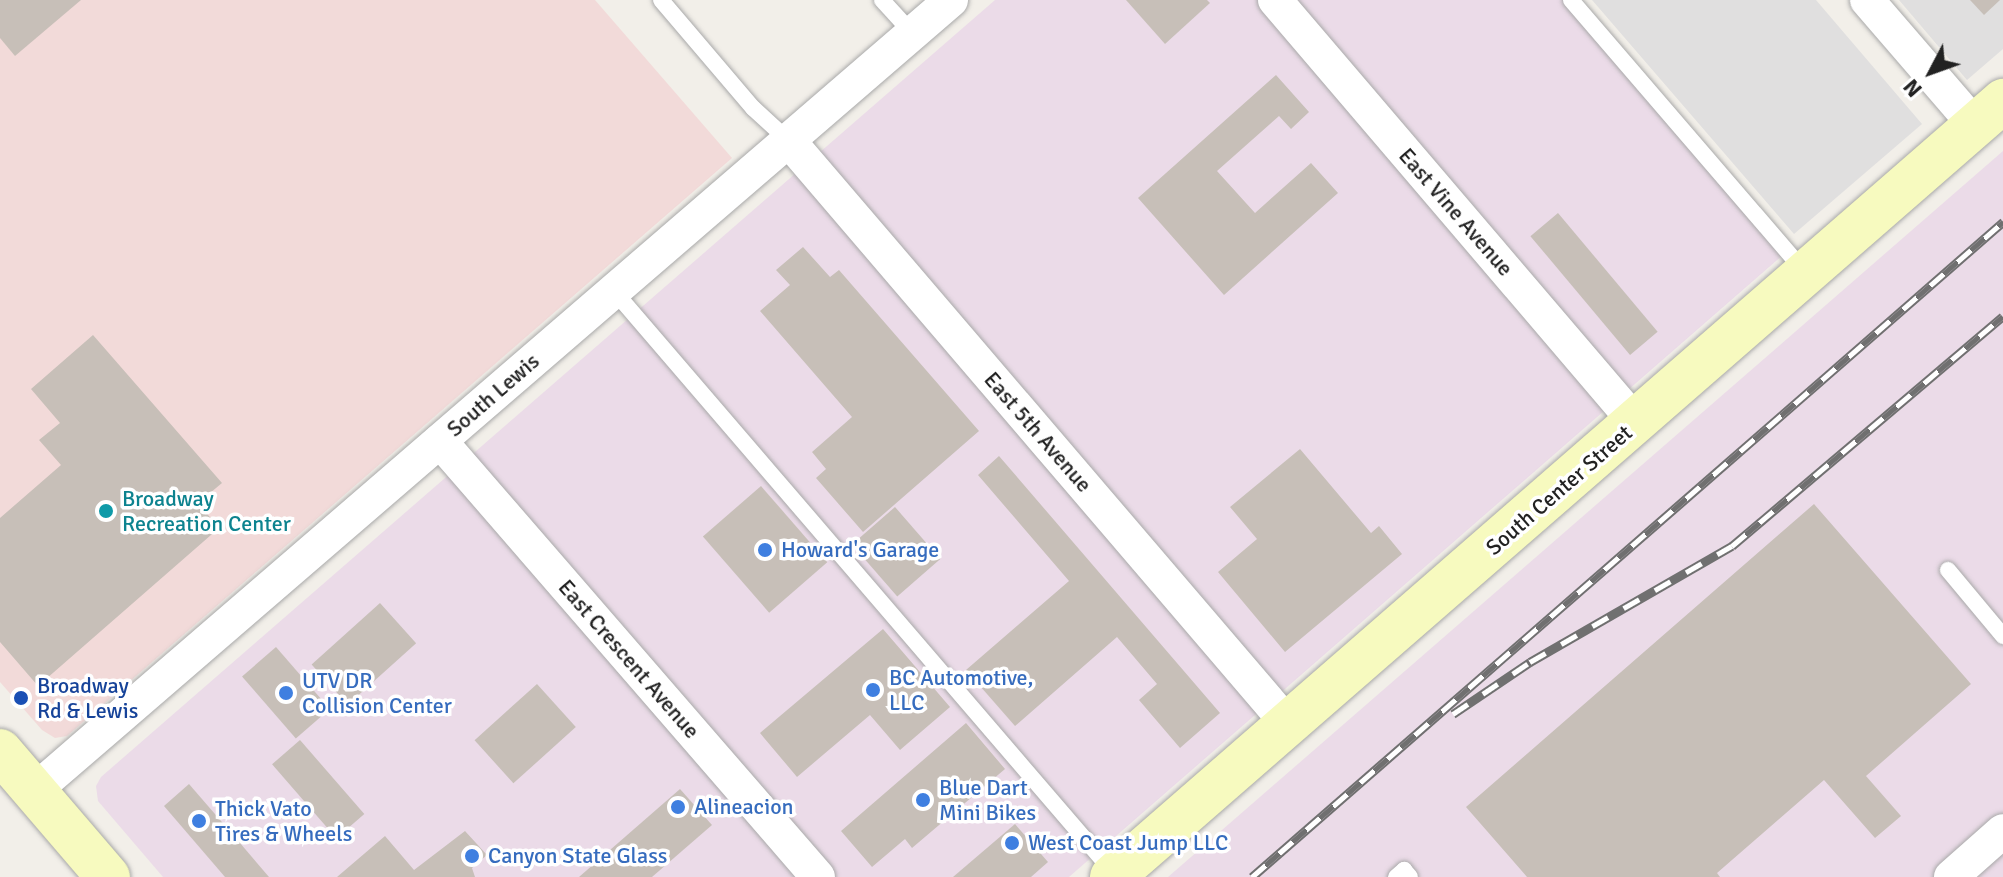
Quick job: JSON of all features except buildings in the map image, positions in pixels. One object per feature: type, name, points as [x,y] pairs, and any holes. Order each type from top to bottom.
[{"type":"street","name":"South Lewis","points":[[34,791],[951,0]]},
{"type":"street","name":"East Vine Avenue","points":[[1275,0],[1637,424]]},
{"type":"street","points":[[1867,0],[1989,113]]},
{"type":"street","name":"South Center Street","points":[[1114,876],[1287,723],[1637,424],[1989,113]]},
{"type":"street","name":"East 5th Avenue","points":[[789,141],[1287,723]]},
{"type":"street","name":"East Crescent Avenue","points":[[440,441],[818,877]]},
{"type":"street","points":[[0,751],[108,877]]},
{"type":"street","points":[[1951,877],[2003,831]]},
{"type":"lane","points":[[661,0],[753,108],[789,141]]},
{"type":"lane","points":[[882,0],[913,34]]},
{"type":"lane","points":[[1571,0],[1805,273]]},
{"type":"lane","points":[[614,291],[1114,876]]},
{"type":"lane","points":[[1948,570],[2003,636]]},
{"type":"lane","points":[[1396,877],[1404,870],[1410,877]]},
{"type":"shaded area","points":[[0,0],[595,0],[732,158],[67,736],[55,738],[42,730],[0,682]]},
{"type":"shaded area","points":[[995,0],[1566,0],[1783,255],[1069,877],[163,877],[98,801],[96,786],[101,777]]},
{"type":"shaded area","points":[[1592,0],[1816,0],[1922,124],[1794,234]]},
{"type":"shaded area","points":[[1899,0],[2003,0],[2003,49],[1967,80]]},
{"type":"shaded area","points":[[2003,151],[2003,877],[1168,877]]},
{"type":"railway","points":[[1252,877],[2003,222]]},
{"type":"railway","points":[[1453,714],[1530,662],[1732,546],[2003,316]]},
{"type":"place","name":"Broadway Recreation Center","points":[[106,511]]},
{"type":"place","name":"Howard's Garage","points":[[765,550]]},
{"type":"place","name":"BC Automotive, LLC","points":[[873,690]]},
{"type":"place","name":"UTV DR Collision Center","points":[[286,693]]},
{"type":"place","name":"Broadway Rd & Lewis","points":[[21,698]]},
{"type":"place","name":"Blue Dart Mini Bikes","points":[[923,800]]},
{"type":"place","name":"Alineacion","points":[[678,807]]},
{"type":"place","name":"Thick Vato Tires & Wheels","points":[[199,821]]},
{"type":"place","name":"West Coast Jump LLC","points":[[1012,843]]},
{"type":"place","name":"Canyon State Glass","points":[[472,856]]}]
